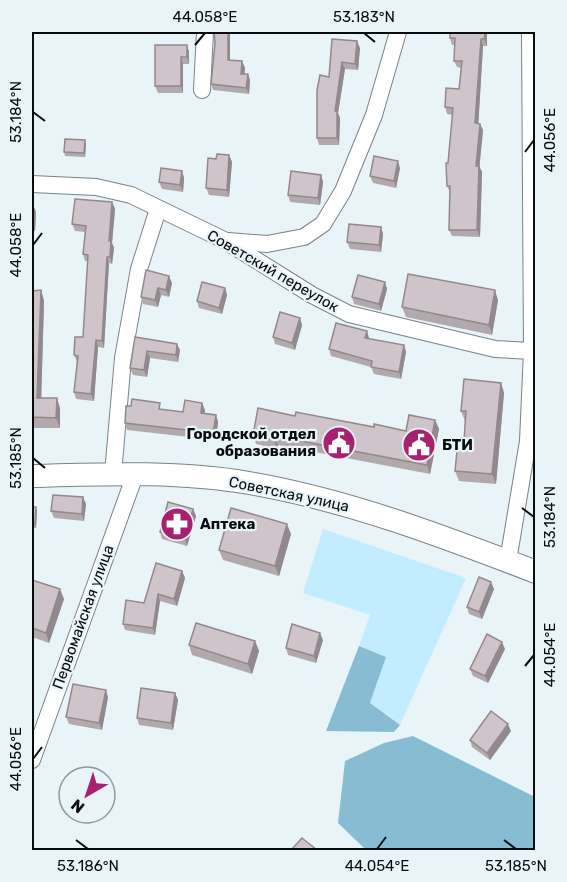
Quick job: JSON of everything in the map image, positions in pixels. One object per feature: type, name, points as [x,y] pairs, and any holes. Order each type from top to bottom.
[{"type":"main road","name":"Советская улица","points":[[32,476],[124,474],[249,483],[342,504],[430,532],[536,572]]},
{"type":"street","points":[[202,90],[206,32]]},
{"type":"street","points":[[224,240],[267,244],[304,237],[323,224],[343,191],[374,115],[398,32]]},
{"type":"street","points":[[508,561],[528,441],[532,351],[530,32]]},
{"type":"street","name":"Советский переулок","points":[[32,184],[96,187],[130,195],[224,240],[312,295],[349,314],[495,349],[532,351]]},
{"type":"street","points":[[124,474],[123,358],[139,268],[158,209]]},
{"type":"street","name":"Первомайская улица","points":[[32,760],[124,474]]},
{"type":"shaded area","points":[[323,529],[466,578],[400,725],[370,703],[386,657],[359,646],[370,615],[303,593]]},
{"type":"shaded area","points":[[359,646],[386,657],[370,703],[400,725],[394,732],[326,731]]},
{"type":"shaded area","points":[[413,736],[535,797],[535,850],[366,850],[338,823],[345,761],[384,743]]},
{"type":"building","points":[[214,32],[228,32],[228,60],[242,61],[241,74],[248,74],[246,88],[211,84]]},
{"type":"building","points":[[450,32],[485,32],[484,39],[481,39],[475,123],[480,124],[476,166],[479,166],[477,230],[449,230],[450,186],[447,186],[446,163],[448,163],[453,108],[445,107],[446,88],[459,89],[462,61],[454,61],[455,38],[450,38]]},
{"type":"building","points":[[332,39],[357,41],[355,64],[342,62],[335,111],[337,111],[337,138],[317,138],[317,90],[320,75],[329,77]]},
{"type":"building","points":[[155,45],[187,45],[187,57],[181,57],[181,86],[155,86]]},
{"type":"building","points":[[65,139],[85,140],[84,153],[64,152]]},
{"type":"building","points":[[217,154],[229,155],[227,190],[206,188],[208,158],[216,159]]},
{"type":"building","points":[[374,156],[398,161],[394,181],[370,176]]},
{"type":"building","points":[[161,168],[182,171],[180,185],[159,182]]},
{"type":"building","points":[[291,171],[321,175],[318,198],[288,195]]},
{"type":"building","points":[[75,199],[112,202],[110,257],[107,257],[102,341],[96,340],[91,394],[74,392],[78,356],[74,355],[75,337],[83,337],[88,255],[83,254],[86,226],[72,224]]},
{"type":"building","points":[[349,224],[381,227],[379,245],[347,242]]},
{"type":"building","points":[[146,270],[169,276],[166,290],[158,288],[155,300],[141,297]]},
{"type":"building","points":[[408,274],[495,290],[489,325],[402,307]]},
{"type":"building","points":[[358,275],[385,282],[379,304],[352,297]]},
{"type":"building","points":[[202,282],[225,288],[219,308],[197,301]]},
{"type":"building","points":[[41,290],[37,398],[57,398],[56,418],[32,417],[32,291]]},
{"type":"building","points":[[280,312],[300,318],[292,343],[273,337]]},
{"type":"building","points":[[336,323],[367,331],[365,338],[404,345],[399,372],[371,367],[372,361],[329,349]]},
{"type":"building","points":[[135,337],[177,344],[176,355],[147,351],[144,370],[130,368]]},
{"type":"building","points":[[464,379],[501,383],[492,474],[455,471],[458,441],[464,441],[466,411],[461,411]]},
{"type":"building","points":[[132,399],[160,403],[159,409],[183,412],[185,400],[202,403],[201,413],[216,415],[213,433],[125,423],[126,406],[131,406]]},
{"type":"building","points":[[258,408],[295,416],[296,412],[406,431],[409,415],[435,420],[427,465],[275,436],[274,440],[253,435]]},
{"type":"building","points":[[53,495],[83,497],[82,514],[51,511]]},
{"type":"building","points":[[168,502],[193,509],[185,539],[160,532]]},
{"type":"building","points":[[32,507],[36,507],[35,524],[32,524]]},
{"type":"building","points":[[231,508],[287,524],[275,566],[219,550]]},
{"type":"building","points":[[156,563],[182,571],[174,599],[158,594],[153,628],[123,624],[126,600],[144,603]]},
{"type":"building","points":[[479,577],[491,582],[479,612],[467,607]]},
{"type":"building","points":[[32,580],[60,589],[46,633],[32,628]]},
{"type":"building","points":[[196,623],[255,641],[248,664],[189,645]]},
{"type":"building","points":[[292,624],[320,633],[314,656],[286,648]]},
{"type":"building","points":[[487,634],[502,642],[485,676],[470,669]]},
{"type":"building","points":[[73,684],[106,690],[99,723],[66,717]]},
{"type":"building","points":[[141,688],[175,693],[171,723],[137,718]]},
{"type":"building","points":[[491,711],[508,724],[487,753],[470,740]]},
{"type":"building","points":[[302,838],[317,850],[291,850]]},
{"type":"place","name":"Городской отдел образования","points":[[339,443]]},
{"type":"place","name":"БТИ","points":[[419,445]]},
{"type":"place","name":"Аптека","points":[[177,524]]}]
